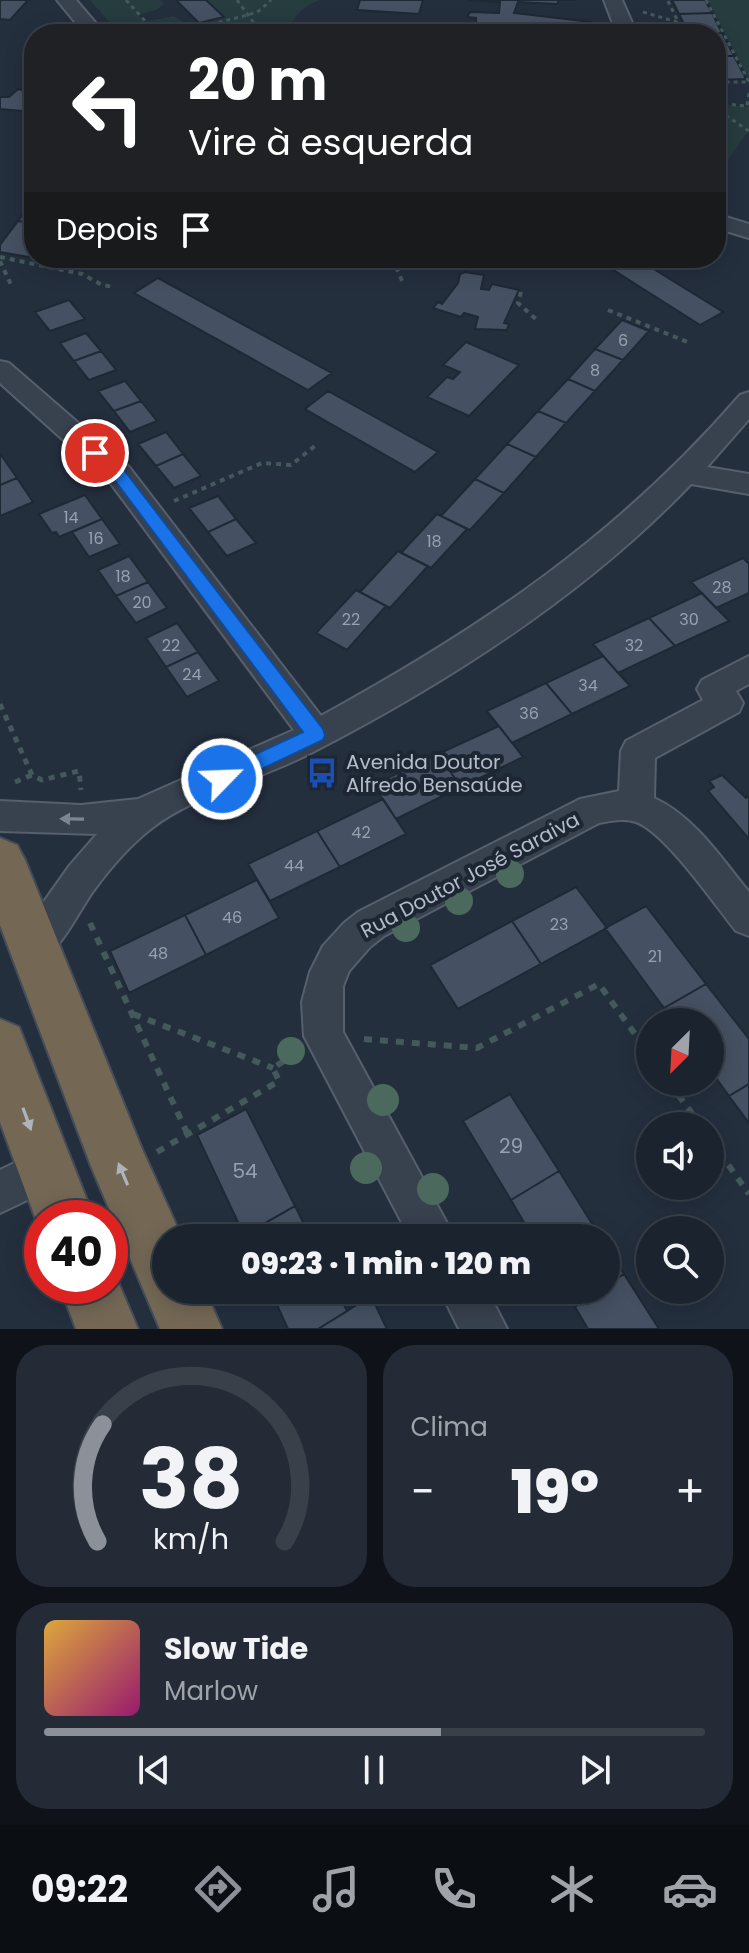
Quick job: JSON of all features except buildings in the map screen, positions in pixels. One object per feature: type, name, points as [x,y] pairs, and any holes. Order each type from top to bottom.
[{"type":"highway","points":[[0,860],[120,1166],[152,1239]]},
{"type":"highway","points":[[0,1046],[37,1193]]},
{"type":"highway","points":[[98,1304],[107,1329]]},
{"type":"highway","points":[[180,1304],[191,1329]]},
{"type":"street","points":[[66,0],[86,24]]},
{"type":"street","points":[[613,0],[623,24]]},
{"type":"street","points":[[726,224],[749,231]]},
{"type":"street","points":[[0,369],[119,474],[316,735]]},
{"type":"street","points":[[34,946],[99,854],[143,814],[316,735],[426,674],[512,617],[588,561],[744,419]]},
{"type":"street","points":[[687,474],[749,484]]},
{"type":"street","points":[[749,669],[713,689],[727,703],[638,751],[636,806],[665,820],[676,830],[749,919]]},
{"type":"street","name":"Rua Doutor José Saraiva","points":[[425,1224],[324,1036],[320,998],[324,979],[339,951],[371,924],[592,810],[606,806],[636,806]]},
{"type":"street","points":[[0,816],[81,820],[143,814]]},
{"type":"street","points":[[470,1304],[484,1329]]},
{"type":"path","points":[[126,0],[148,24]]},
{"type":"path","points":[[237,0],[255,24]]},
{"type":"path","points":[[212,24],[259,11],[271,0]]},
{"type":"path","points":[[706,0],[719,24]]},
{"type":"path","points":[[669,1],[681,23]]},
{"type":"path","points":[[633,9],[681,23]]},
{"type":"path","points":[[726,38],[749,82],[726,82]]},
{"type":"path","points":[[726,104],[748,106],[749,93]]},
{"type":"path","points":[[726,116],[749,131]]},
{"type":"path","points":[[0,259],[12,287]]},
{"type":"path","points":[[0,259],[24,263]]},
{"type":"path","points":[[49,268],[82,274],[102,285],[114,287]]},
{"type":"path","points":[[396,268],[403,283]]},
{"type":"path","points":[[521,292],[518,303],[538,321]]},
{"type":"path","points":[[608,310],[690,343]]},
{"type":"path","points":[[166,505],[262,463],[291,465],[316,445]]},
{"type":"path","points":[[0,704],[32,775],[42,780],[79,771],[81,795]]},
{"type":"path","points":[[15,782],[32,775]]},
{"type":"path","points":[[86,916],[187,1133],[279,1081],[273,1068],[133,1014]]},
{"type":"path","points":[[273,1068],[324,1036],[477,1048],[599,984],[636,1036]]},
{"type":"path","points":[[724,1159],[749,1194]]},
{"type":"green space","points":[[90,0],[160,0],[164,4],[156,10],[139,15],[144,22],[174,16],[187,24],[111,24]]},
{"type":"green space","points":[[206,0],[321,0],[300,12],[291,24],[207,22],[223,17]]},
{"type":"green space","points":[[708,0],[749,0],[749,79],[726,35],[726,24],[720,24]]},
{"type":"green space","points":[[726,105],[749,107],[749,130],[726,162]]},
{"type":"place","name":"Avenida Doutor Alfredo Bensaúde","points":[[322,773]]},
{"type":"route","points":[[95,453],[119,474],[316,735],[222,779]]}]
